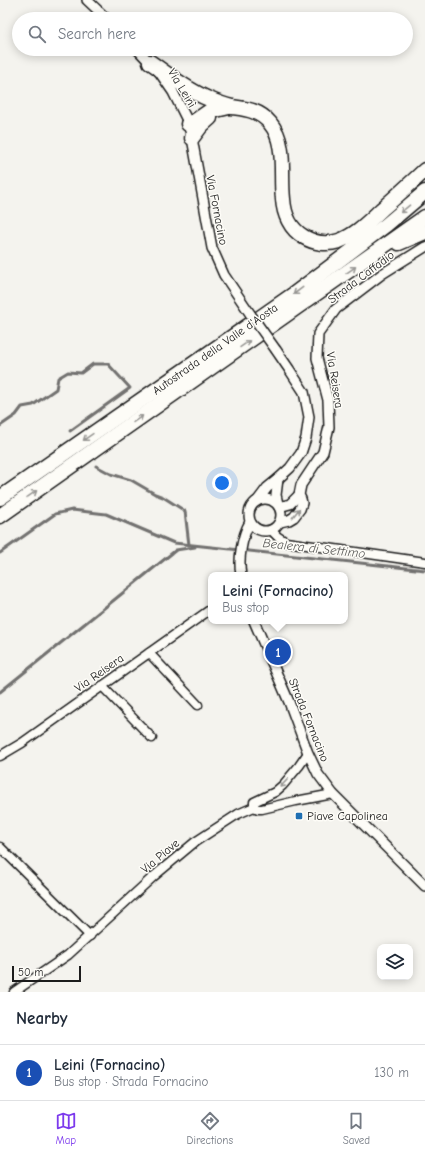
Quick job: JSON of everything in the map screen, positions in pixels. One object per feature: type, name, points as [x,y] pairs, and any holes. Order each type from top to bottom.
[{"type":"highway","points":[[150,62],[195,93],[231,107],[254,111],[263,116],[270,123],[279,140],[281,150],[283,200],[288,220],[300,235],[310,241],[330,243],[347,238],[366,224],[425,170]]},
{"type":"highway","points":[[188,124],[210,110],[231,107]]},
{"type":"highway","points":[[192,138],[201,126],[215,114],[216,110]]},
{"type":"highway","name":"Autostrada della Valle d'Aosta","points":[[0,498],[294,294],[386,225],[425,192]]},
{"type":"highway","name":"Autostrada della Valle d'Aosta","points":[[0,516],[425,217]]},
{"type":"highway","points":[[371,256],[425,232]]},
{"type":"street","points":[[87,0],[100,12]]},
{"type":"street","name":"Via Leinì","points":[[144,56],[160,73],[173,92],[188,124]]},
{"type":"street","name":"Via Fornacino","points":[[188,124],[192,138],[212,248],[224,275],[304,392],[309,417],[306,438],[301,453],[290,468],[267,488],[258,500]]},
{"type":"street","name":"Strada Caffadio","points":[[318,334],[336,309],[382,274],[425,248]]},
{"type":"street","name":"Via Reisera","points":[[280,522],[289,520],[297,514],[300,509],[302,504],[299,495],[301,485],[323,452],[329,427],[328,400],[317,358],[318,334]]},
{"type":"street","points":[[278,480],[276,494],[278,506]]},
{"type":"street","points":[[278,506],[290,504],[299,495]]},
{"type":"street","points":[[269,499],[274,501],[278,506],[282,514],[280,522],[276,528],[266,532],[260,531],[250,522],[250,508],[258,500],[269,499]]},
{"type":"street","points":[[241,572],[240,566],[244,535],[250,522]]},
{"type":"street","points":[[272,530],[278,537],[286,542],[425,562]]},
{"type":"street","points":[[242,548],[260,531]]},
{"type":"street","name":"Via Reisera","points":[[0,756],[22,743],[208,611]]},
{"type":"street","name":"Strada Fornacino","points":[[255,624],[318,774],[333,794],[425,886]]},
{"type":"street","points":[[149,653],[198,705]]},
{"type":"street","points":[[102,686],[152,738]]},
{"type":"street","name":"Via Piave","points":[[254,807],[256,801],[274,792],[283,785],[308,753]]},
{"type":"street","name":"Via Piave","points":[[14,992],[68,956],[153,877],[195,842],[238,814],[254,807],[262,809],[333,794]]},
{"type":"street","points":[[0,847],[90,936]]},
{"type":"waterway","points":[[0,426],[16,415],[22,407],[33,405],[56,389],[58,378],[68,372],[81,373],[93,364],[108,364],[130,388],[70,431]]},
{"type":"waterway","points":[[96,466],[111,474],[131,480],[185,511],[189,545]]},
{"type":"waterway","name":"Bealera di Settimo","points":[[0,553],[55,514],[72,510],[106,514],[174,543],[425,570]]},
{"type":"waterway","points":[[0,692],[176,550],[195,547]]},
{"type":"place","name":"Leini (Fornacino)","points":[[278,652]]},
{"type":"place","name":"Piave Capolinea","points":[[299,816]]}]
